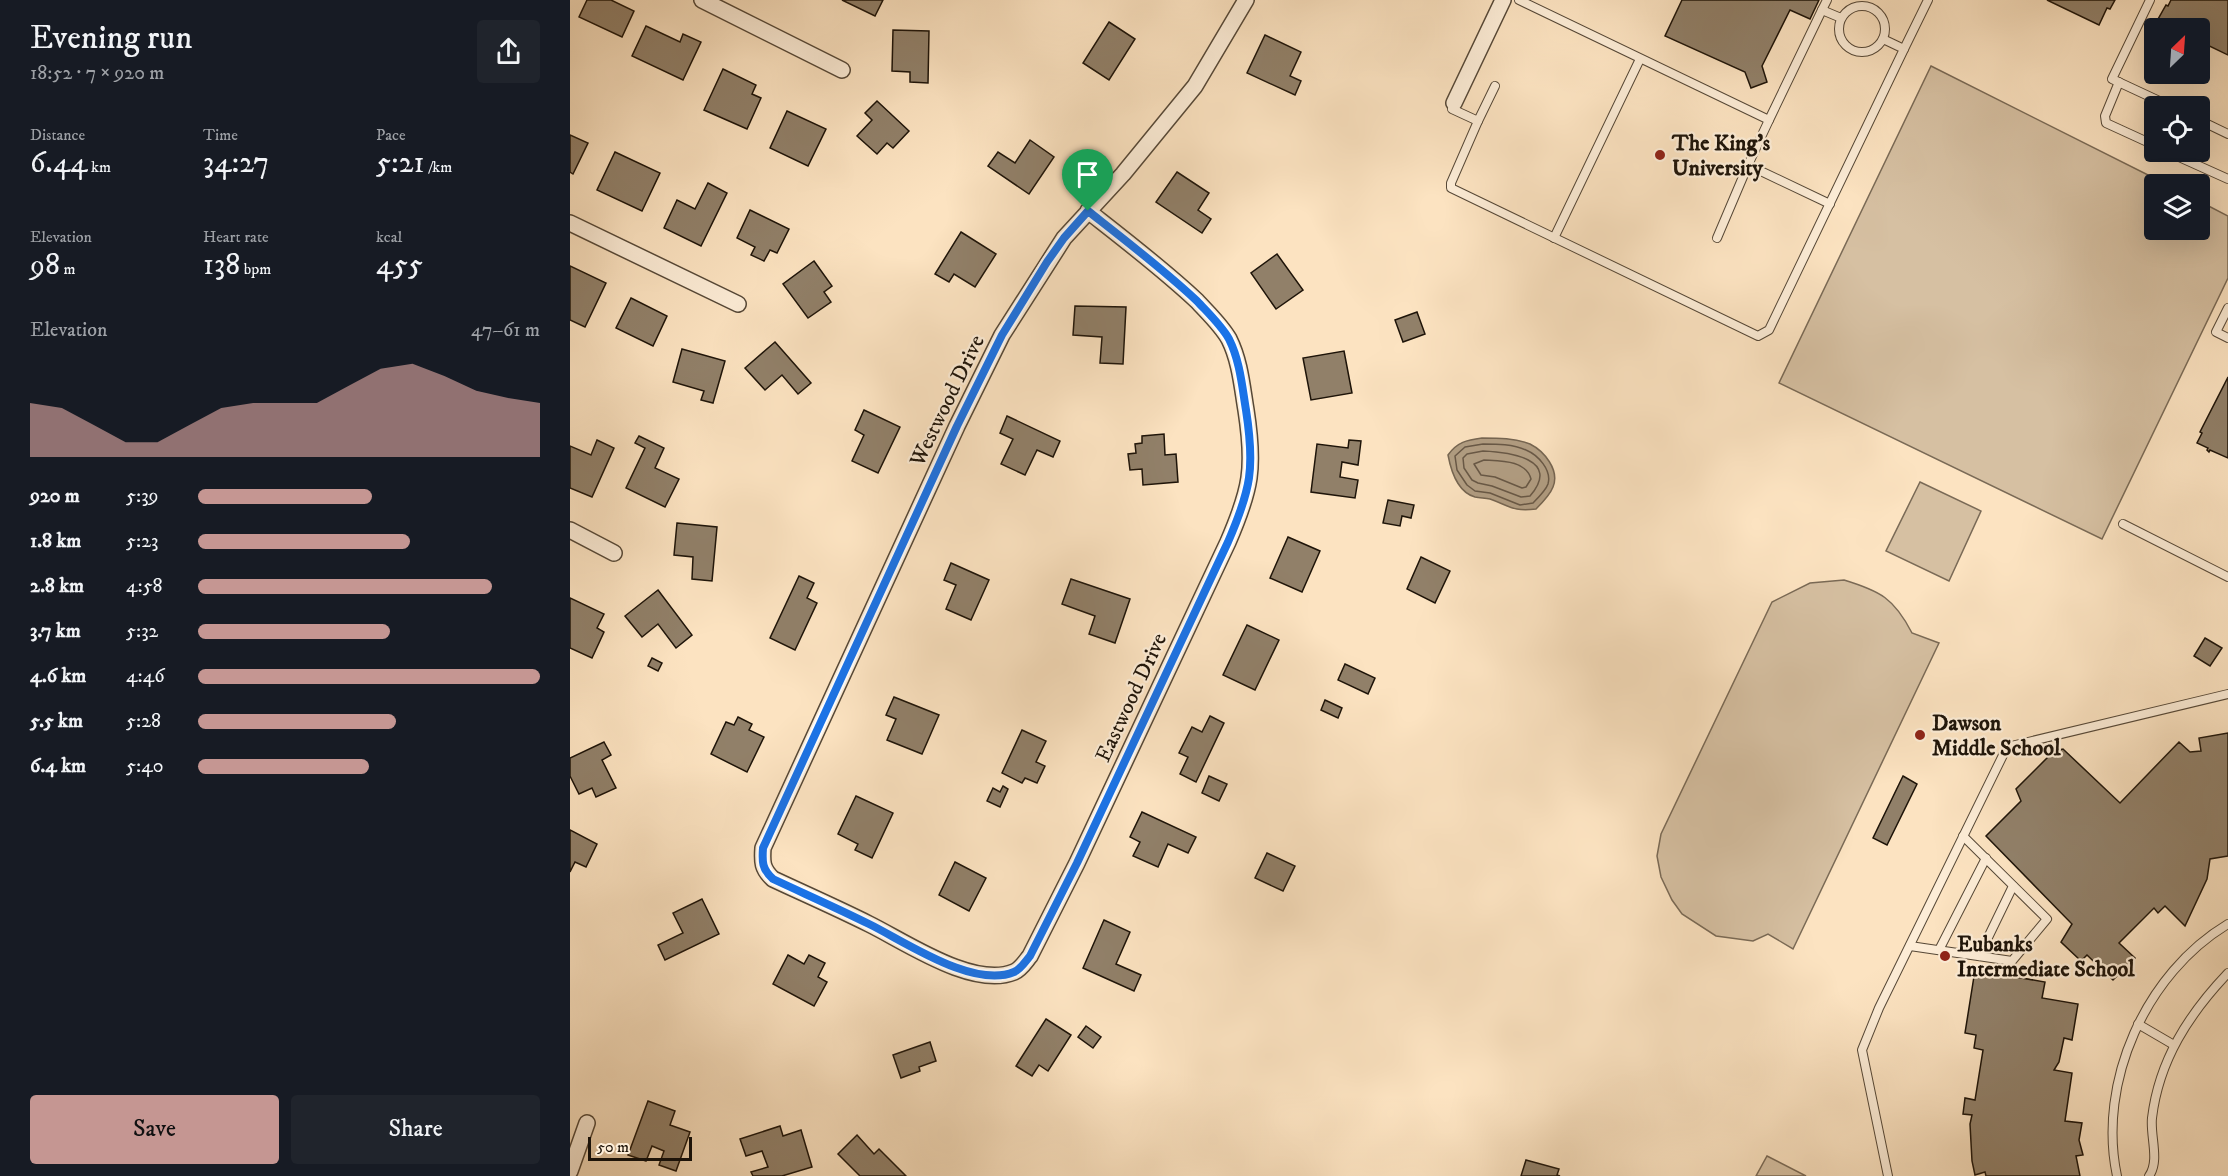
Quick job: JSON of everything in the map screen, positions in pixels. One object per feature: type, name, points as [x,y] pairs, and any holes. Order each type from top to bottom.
[{"type":"street","points":[[702,0],[842,70]]},
{"type":"street","name":"Westwood Drive","points":[[762,863],[763,848],[769,831],[957,426],[1002,335],[1053,254],[1195,87],[1246,0]]},
{"type":"street","points":[[1454,104],[1503,0]]},
{"type":"street","name":"Eastwood Drive","points":[[762,863],[765,872],[773,879],[869,924],[945,964],[976,973],[998,975],[1013,973],[1030,956],[1072,873],[1245,503],[1250,478],[1251,444],[1238,360],[1228,338],[1212,316],[1177,282],[1088,211]]},
{"type":"street","points":[[570,223],[738,304]]},
{"type":"street","points":[[570,530],[614,553]]},
{"type":"street","points":[[570,1170],[587,1123]]},
{"type":"lane","points":[[1519,0],[1769,120]]},
{"type":"lane","points":[[1717,238],[1748,165],[1827,0]]},
{"type":"lane","points":[[1874,9],[1878,0]]},
{"type":"lane","points":[[1495,86],[1451,183],[1451,188],[1758,336],[1769,330],[1928,0]]},
{"type":"lane","points":[[2149,96],[2112,79],[2150,0]]},
{"type":"lane","points":[[1867,6],[1874,9],[1884,21],[1885,29],[1882,39],[1874,49],[1867,52],[1852,50],[1841,40],[1839,33],[1841,18],[1852,8],[1867,6]]},
{"type":"lane","points":[[1822,10],[1841,18]]},
{"type":"lane","points":[[1882,39],[1904,49]]},
{"type":"lane","points":[[1554,238],[1640,59]]},
{"type":"lane","points":[[2119,82],[2105,116],[2106,123],[2144,140]]},
{"type":"lane","points":[[1454,104],[1452,109],[1478,121]]},
{"type":"lane","points":[[2210,125],[2228,134]]},
{"type":"lane","points":[[2190,162],[2228,179]]},
{"type":"lane","points":[[1748,165],[1830,204]]},
{"type":"lane","points":[[2228,308],[2216,332],[2228,338]]},
{"type":"lane","points":[[2123,524],[2228,577]]},
{"type":"lane","points":[[1888,1176],[1862,1050],[1879,1008],[2007,747],[2228,694]]},
{"type":"lane","points":[[1910,946],[2012,961],[2047,920],[1964,836]]},
{"type":"lane","points":[[1939,950],[1986,858]]},
{"type":"lane","points":[[1979,956],[2013,886]]},
{"type":"lane","points":[[2117,1176],[2112,1136],[2114,1108],[2122,1068],[2138,1024],[2159,990],[2180,963],[2202,942],[2228,924]]},
{"type":"lane","points":[[2149,1176],[2154,1168],[2152,1119],[2159,1086],[2174,1045],[2208,994],[2228,973]]},
{"type":"lane","points":[[2138,1024],[2174,1045]]},
{"type":"shaded area","points":[[1931,66],[2146,174],[2144,174],[2144,240],[2210,240],[2210,207],[2228,216],[2228,278],[2102,539],[1779,383]]},
{"type":"shaded area","points":[[1920,482],[1981,511],[1949,581],[1886,551]]},
{"type":"shaded area","points":[[1844,580],[1877,592],[1899,612],[1912,633],[1939,643],[1793,949],[1768,934],[1753,941],[1716,936],[1682,914],[1672,900],[1661,877],[1657,856],[1661,834],[1772,602],[1810,583]]},
{"type":"shaded area","points":[[1767,1156],[1806,1176],[1756,1176]]},
{"type":"water","points":[[1482,438],[1524,442],[1535,447],[1545,456],[1552,468],[1555,481],[1546,499],[1536,509],[1517,509],[1490,499],[1475,497],[1459,486],[1448,455],[1463,442]]},
{"type":"building","points":[[587,0],[611,0],[634,11],[622,37],[579,17]]},
{"type":"building","points":[[842,0],[883,0],[875,16]]},
{"type":"building","points":[[1682,0],[1819,0],[1810,19],[1790,10],[1762,66],[1767,82],[1751,88],[1745,72],[1665,36]]},
{"type":"building","points":[[2047,0],[2115,0],[2110,9],[2107,8],[2099,25]]},
{"type":"building","points":[[2171,0],[2228,0],[2228,55],[2210,46],[2210,18],[2159,18],[2166,5],[2168,6]]},
{"type":"building","points":[[1109,22],[1135,39],[1109,80],[1083,63]]},
{"type":"building","points":[[646,26],[680,42],[683,34],[701,42],[683,80],[632,56]]},
{"type":"building","points":[[893,30],[929,31],[928,83],[910,82],[910,72],[892,71]]},
{"type":"building","points":[[1265,35],[1301,52],[1290,76],[1301,81],[1295,95],[1247,73]]},
{"type":"building","points":[[723,69],[756,85],[752,94],[761,98],[747,129],[704,110]]},
{"type":"building","points":[[877,101],[909,131],[893,148],[887,143],[877,154],[857,136],[872,120],[865,113]]},
{"type":"building","points":[[787,111],[826,129],[808,166],[770,148]]},
{"type":"building","points":[[570,135],[588,143],[573,174],[570,172]]},
{"type":"building","points":[[1030,140],[1054,157],[1029,194],[988,166],[998,152],[1015,163]]},
{"type":"building","points":[[615,152],[660,173],[642,211],[597,190]]},
{"type":"building","points":[[1177,172],[1209,193],[1198,210],[1211,219],[1202,233],[1156,202]]},
{"type":"building","points":[[708,183],[727,193],[701,246],[664,228],[677,200],[695,209]]},
{"type":"building","points":[[750,210],[789,229],[777,253],[770,250],[764,261],[751,255],[755,247],[737,238]]},
{"type":"building","points":[[961,232],[996,254],[975,287],[954,274],[949,282],[935,274]]},
{"type":"building","points":[[1277,254],[1303,290],[1276,309],[1251,273]]},
{"type":"building","points":[[814,261],[832,286],[824,292],[831,302],[808,318],[783,284]]},
{"type":"building","points":[[570,266],[606,283],[585,327],[570,320]]},
{"type":"building","points":[[631,298],[667,316],[653,346],[616,328]]},
{"type":"building","points":[[1075,306],[1126,307],[1123,364],[1100,363],[1102,337],[1073,335]]},
{"type":"building","points":[[1417,312],[1425,334],[1403,342],[1395,320]]},
{"type":"building","points":[[775,342],[811,383],[798,394],[782,375],[765,390],[745,368]]},
{"type":"building","points":[[682,349],[725,361],[713,403],[701,400],[704,391],[673,382]]},
{"type":"building","points":[[1344,351],[1352,393],[1311,400],[1303,358]]},
{"type":"building","points":[[2228,377],[2228,458],[2210,450],[2209,452],[2208,448],[2197,443],[2202,433],[2200,432]]},
{"type":"building","points":[[864,410],[900,427],[878,473],[852,461],[864,435],[855,430]]},
{"type":"building","points":[[1007,416],[1060,441],[1053,457],[1037,450],[1025,475],[1001,464],[1013,439],[1000,433]]},
{"type":"building","points":[[1164,434],[1165,455],[1176,454],[1178,482],[1143,485],[1142,469],[1130,470],[1128,454],[1136,453],[1135,444],[1142,443],[1142,436]]},
{"type":"building","points":[[639,436],[664,448],[655,468],[679,479],[665,507],[626,488],[645,448],[635,443]]},
{"type":"building","points":[[597,440],[614,448],[592,497],[570,488],[570,446],[591,455]]},
{"type":"building","points":[[1349,440],[1361,441],[1358,465],[1342,462],[1340,477],[1358,480],[1355,498],[1311,492],[1317,444],[1348,448]]},
{"type":"building","points":[[1388,500],[1414,505],[1411,518],[1402,516],[1400,526],[1383,523]]},
{"type":"building","points":[[677,523],[717,527],[712,581],[692,579],[693,557],[674,555]]},
{"type":"building","points":[[1288,537],[1320,551],[1302,592],[1270,578]]},
{"type":"building","points":[[1421,557],[1450,571],[1435,603],[1407,589]]},
{"type":"building","points":[[951,563],[989,580],[971,620],[946,609],[956,585],[944,580]]},
{"type":"building","points":[[799,576],[814,583],[807,598],[817,603],[795,650],[770,638]]},
{"type":"building","points":[[1071,579],[1130,599],[1115,643],[1089,634],[1095,616],[1062,604]]},
{"type":"building","points":[[658,590],[692,635],[676,648],[658,624],[642,637],[625,616]]},
{"type":"building","points":[[570,598],[604,614],[597,628],[604,632],[592,658],[570,648]]},
{"type":"building","points":[[1247,625],[1279,640],[1255,690],[1223,675]]},
{"type":"building","points":[[2205,638],[2222,648],[2210,666],[2194,656]]},
{"type":"building","points":[[652,658],[662,663],[658,671],[648,666]]},
{"type":"building","points":[[1345,664],[1375,678],[1368,694],[1338,680]]},
{"type":"building","points":[[894,697],[939,715],[922,754],[887,740],[896,719],[886,715]]},
{"type":"building","points":[[1325,700],[1342,708],[1338,718],[1321,710]]},
{"type":"building","points":[[1210,716],[1224,723],[1196,782],[1180,774],[1188,757],[1179,753],[1192,727],[1202,732]]},
{"type":"building","points":[[738,717],[752,724],[749,730],[764,737],[747,772],[711,754],[726,722],[734,725]]},
{"type":"building","points":[[1022,730],[1046,741],[1036,762],[1045,766],[1037,783],[1025,778],[1022,783],[1002,773]]},
{"type":"building","name":"Dawson Middle School","points":[[2228,733],[2228,856],[2210,859],[2207,879],[2185,926],[2165,906],[2158,913],[2154,908],[2119,943],[2135,958],[2113,980],[2087,955],[2081,961],[2061,942],[2072,924],[1986,836],[2021,801],[2016,789],[2054,751],[2063,749],[2120,803],[2179,742],[2190,752],[2201,751],[2199,738]]},
{"type":"building","points":[[604,742],[611,755],[602,760],[616,788],[596,797],[592,788],[579,794],[570,776],[570,758]]},
{"type":"building","points":[[1209,776],[1227,784],[1219,801],[1202,793]]},
{"type":"building","points":[[1903,776],[1917,784],[1887,845],[1873,838]]},
{"type":"building","points":[[1003,786],[1008,789],[1000,807],[987,801],[993,788],[1000,792]]},
{"type":"building","points":[[856,796],[893,813],[872,858],[855,850],[858,844],[838,834]]},
{"type":"building","points":[[1142,812],[1196,837],[1188,853],[1168,844],[1158,867],[1133,856],[1140,842],[1130,837]]},
{"type":"building","points":[[570,830],[597,844],[586,867],[575,862],[570,872]]},
{"type":"building","points":[[1267,853],[1295,866],[1283,891],[1255,878]]},
{"type":"building","points":[[955,862],[986,878],[969,911],[939,895]]},
{"type":"building","points":[[702,899],[719,934],[665,960],[658,945],[683,933],[673,913]]},
{"type":"building","points":[[1104,920],[1130,932],[1116,964],[1141,975],[1134,991],[1083,968]]},
{"type":"building","points":[[788,955],[804,964],[809,955],[825,963],[818,977],[827,982],[814,1006],[773,984]]},
{"type":"building","name":"Eubanks Intermediate School","points":[[1975,970],[2045,982],[2042,998],[2078,1004],[2072,1040],[2064,1038],[2059,1062],[2054,1070],[2072,1073],[2065,1121],[2082,1123],[2079,1140],[2083,1155],[2076,1156],[2080,1176],[1986,1176],[1985,1172],[1975,1175],[1970,1124],[1972,1115],[1963,1114],[1965,1098],[1975,1100],[1983,1050],[1974,1048],[1976,1035],[1965,1033]]},
{"type":"building","points":[[1046,1019],[1071,1035],[1048,1071],[1039,1065],[1032,1076],[1016,1066]]},
{"type":"building","points":[[1086,1026],[1101,1037],[1093,1048],[1078,1037]]},
{"type":"building","points":[[930,1042],[936,1061],[919,1067],[920,1071],[901,1078],[893,1055]]},
{"type":"building","points":[[648,1101],[675,1111],[670,1125],[690,1132],[676,1171],[659,1165],[664,1151],[652,1146],[646,1161],[628,1155]]},
{"type":"building","points":[[780,1126],[783,1136],[801,1130],[812,1167],[782,1176],[753,1176],[751,1172],[768,1167],[762,1151],[746,1156],[740,1139]]},
{"type":"building","points":[[857,1135],[874,1154],[879,1149],[906,1176],[860,1176],[838,1154]]},
{"type":"building","points":[[1526,1160],[1559,1169],[1557,1175],[1560,1176],[1521,1176]]},
{"type":"place","name":"The King’s University","points":[[1660,155]]},
{"type":"place","name":"Dawson Middle School","points":[[1920,735]]},
{"type":"place","name":"Eubanks Intermediate School","points":[[1945,956]]},
{"type":"route","points":[[1088,211],[1177,282],[1212,316],[1228,338],[1238,360],[1251,444],[1250,478],[1245,503],[1228,542],[1077,863],[1030,956],[1013,973],[998,975],[976,973],[945,964],[869,924],[773,879],[765,872],[762,863],[763,848],[957,426],[1002,335],[1047,262],[1088,211]]}]
